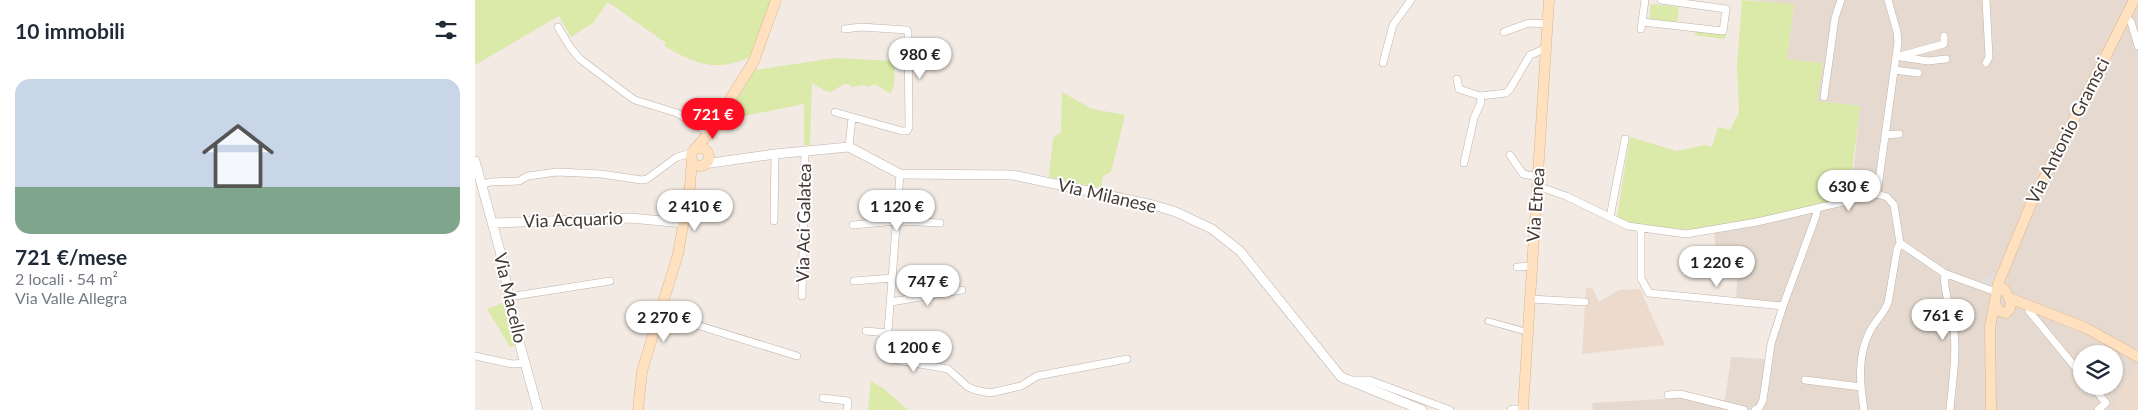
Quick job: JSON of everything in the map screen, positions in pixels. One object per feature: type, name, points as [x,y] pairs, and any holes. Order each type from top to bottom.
[{"type":"main road","points":[[638,410],[642,371],[673,272],[684,223],[693,154],[709,133],[754,61],[776,0]]},
{"type":"main road","name":"Via Etnea","points":[[1523,410],[1549,0]]},
{"type":"main road","name":"Via Antonio Gramsci","points":[[2002,292],[2006,264],[2031,204],[2134,0]]},
{"type":"main road","points":[[689,186],[706,159],[709,133]]},
{"type":"main road","points":[[693,154],[701,148],[706,159]]},
{"type":"main road","points":[[693,154],[695,164],[706,159]]},
{"type":"main road","points":[[1991,410],[1991,327],[1995,304],[2002,292]]},
{"type":"main road","points":[[1990,344],[1996,326],[2011,304],[2002,292]]},
{"type":"main road","points":[[2002,292],[2041,312],[2086,328],[2138,357]]},
{"type":"main road","points":[[1995,304],[1999,311],[2041,312]]},
{"type":"street","points":[[1383,63],[1393,25],[1411,0]]},
{"type":"street","points":[[1645,0],[1641,25],[1723,31],[1726,9],[1661,0]]},
{"type":"street","points":[[1824,97],[1835,18],[1841,0]]},
{"type":"street","points":[[1877,194],[1896,56],[1897,32],[1888,0]]},
{"type":"street","points":[[1986,0],[1989,57],[1986,63]]},
{"type":"street","points":[[2126,17],[2131,22],[2138,46]]},
{"type":"street","points":[[1504,32],[1529,23],[1548,24]]},
{"type":"street","points":[[558,26],[573,52],[625,94],[635,100],[677,113],[709,133]]},
{"type":"street","points":[[835,112],[902,131],[907,131],[909,127],[907,30],[861,27],[845,29]]},
{"type":"street","points":[[1896,56],[1944,44],[1944,36]]},
{"type":"street","points":[[1457,79],[1459,90],[1480,96],[1506,93],[1530,55],[1547,48]]},
{"type":"street","points":[[1896,56],[1927,61],[1946,59]]},
{"type":"street","points":[[1894,70],[1918,74]]},
{"type":"street","points":[[1464,163],[1473,118],[1481,102],[1480,96]]},
{"type":"street","points":[[706,159],[722,161],[805,150],[849,147],[852,117]]},
{"type":"street","points":[[1885,135],[1899,134]]},
{"type":"street","points":[[1610,217],[1625,139]]},
{"type":"street","name":"Via Milanese","points":[[849,147],[900,174],[1013,175],[1153,205],[1195,221],[1212,229],[1240,251],[1336,373],[1348,381],[1422,410]]},
{"type":"street","name":"Via Aci Galatea","points":[[802,296],[805,150]]},
{"type":"street","points":[[479,186],[490,182],[519,181],[528,176],[557,172],[601,174],[642,180],[647,179],[677,157],[693,154]]},
{"type":"street","points":[[774,221],[775,154]]},
{"type":"street","points":[[1510,154],[1523,174],[1627,226],[1686,234],[1757,222],[1877,194],[1887,197],[1894,205],[1900,243],[1897,250],[1888,303],[1885,311],[1869,332],[1863,351],[1859,374],[1864,410]]},
{"type":"street","name":"Via Macello","points":[[475,161],[479,186],[493,223],[508,297],[538,410]]},
{"type":"street","points":[[900,174],[886,358],[948,369],[968,387],[990,393],[1021,386],[1037,376],[1127,359]]},
{"type":"street","points":[[1755,410],[1759,408],[1763,400],[1771,344],[1816,216],[1817,208]]},
{"type":"street","name":"Via Acquario","points":[[493,223],[630,218],[684,223]]},
{"type":"street","points":[[853,225],[897,221],[940,223]]},
{"type":"street","points":[[1641,228],[1641,278],[1649,292],[1783,306]]},
{"type":"street","points":[[1900,243],[1944,273],[2002,292]]},
{"type":"street","points":[[1517,268],[1532,266]]},
{"type":"street","points":[[1944,273],[1944,283],[1954,332],[1950,410]]},
{"type":"street","points":[[855,281],[893,278]]},
{"type":"street","points":[[508,297],[610,281]]},
{"type":"street","points":[[891,302],[963,290]]},
{"type":"street","points":[[1530,299],[1585,302]]},
{"type":"street","points":[[2029,311],[2073,364]]},
{"type":"street","points":[[661,314],[797,356]]},
{"type":"street","points":[[1488,322],[1527,332]]},
{"type":"street","points":[[866,331],[888,333]]},
{"type":"street","points":[[475,356],[511,364],[526,363]]},
{"type":"street","points":[[1348,381],[1369,380],[1450,410]]},
{"type":"street","points":[[1805,380],[1861,387]]},
{"type":"street","points":[[1668,395],[1680,394],[1743,410]]},
{"type":"street","points":[[2098,410],[2106,403],[2099,395]]},
{"type":"street","points":[[823,398],[848,401],[847,410]]},
{"type":"street","points":[[1512,410],[1523,410]]},
{"type":"shaded area","points":[[1751,0],[2138,0],[2138,410],[1593,410],[1592,403],[1681,398],[1725,400],[1731,357],[1766,359],[1780,308],[1736,297],[1738,270],[1718,268],[1714,233],[1851,196],[1860,106],[1817,101],[1787,59],[1794,5]]},
{"type":"shaded area","points":[[1995,272],[1999,277],[1995,287],[1981,282],[1982,280]]},
{"type":"shaded area","points":[[1586,288],[1592,288],[1599,302],[1619,290],[1640,289],[1665,345],[1582,354]]},
{"type":"shaded area","points":[[2136,365],[2138,367],[2138,410],[2114,410],[2115,402],[2119,395],[2123,395],[2123,388]]},
{"type":"green space","points":[[475,0],[772,0],[751,57],[738,62],[716,65],[697,62],[687,58],[664,46],[666,43],[608,2],[593,23],[571,37],[559,16],[475,65]]},
{"type":"green space","points":[[1742,0],[1794,4],[1787,59],[1823,63],[1817,101],[1860,106],[1849,196],[1764,218],[1701,228],[1671,229],[1642,226],[1617,217],[1630,137],[1676,151],[1706,145],[1712,147],[1718,127],[1730,130],[1739,113],[1737,64]]},
{"type":"green space","points":[[1651,4],[1679,7],[1677,24],[1649,21]]},
{"type":"green space","points":[[1697,30],[1726,34],[1725,39],[1694,35]]},
{"type":"green space","points":[[835,58],[895,61],[894,84],[891,94],[875,84],[868,87],[864,85],[851,87],[849,84],[844,84],[831,92],[825,91],[812,83],[810,145],[804,146],[804,104],[739,117],[732,107],[755,70]]},
{"type":"green space","points":[[1062,92],[1092,109],[1125,115],[1111,172],[1103,176],[1101,188],[1049,177],[1053,138],[1061,132]]},
{"type":"green space","points":[[503,303],[516,345],[510,347],[487,309]]},
{"type":"green space","points":[[871,381],[884,389],[908,410],[868,410]]}]
